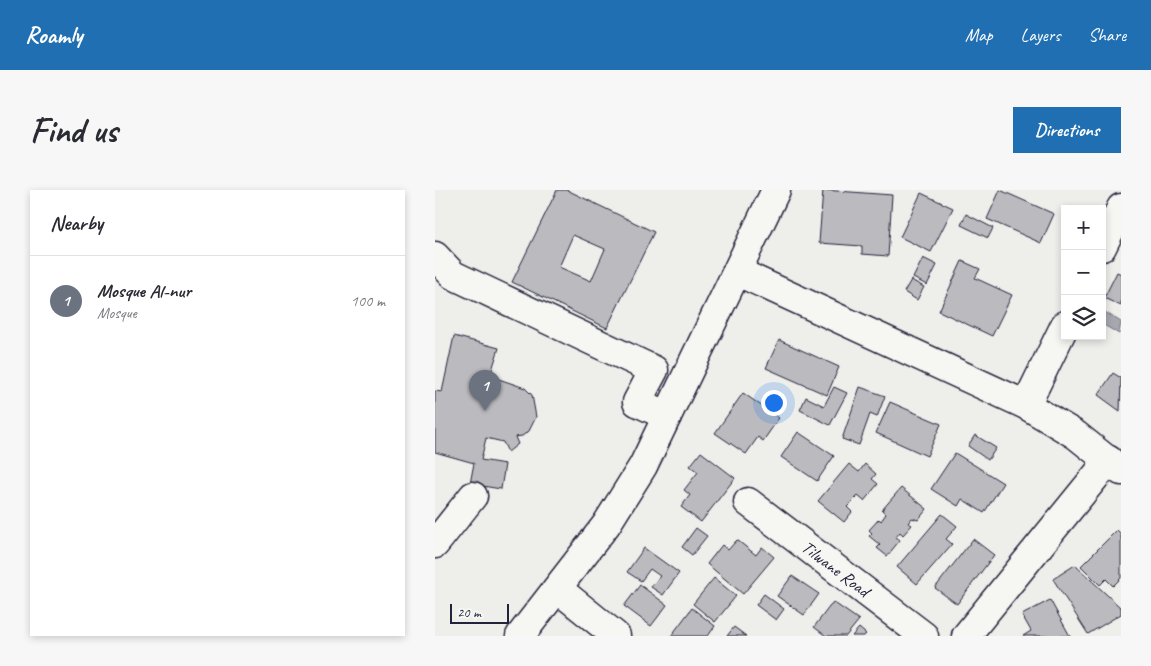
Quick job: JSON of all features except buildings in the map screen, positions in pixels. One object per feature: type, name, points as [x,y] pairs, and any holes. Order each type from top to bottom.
[{"type":"street","points":[[520,636],[606,525],[643,466],[776,190]]},
{"type":"street","points":[[1106,239],[1121,208]]},
{"type":"street","points":[[435,256],[453,275],[655,370],[637,402],[667,416]]},
{"type":"street","points":[[738,272],[1026,405],[1076,435],[1115,466],[966,636]]},
{"type":"street","points":[[1026,405],[1061,333]]},
{"type":"street","points":[[435,544],[473,496]]},
{"type":"street","name":"Tilwane Road","points":[[748,502],[924,636]]},
{"type":"street","points":[[558,589],[617,636]]},
{"type":"shaded area","points":[[1106,313],[1121,322],[1119,334],[1106,326]]},
{"type":"place","name":"Mosque Al-nur","points":[[485,411]]}]
